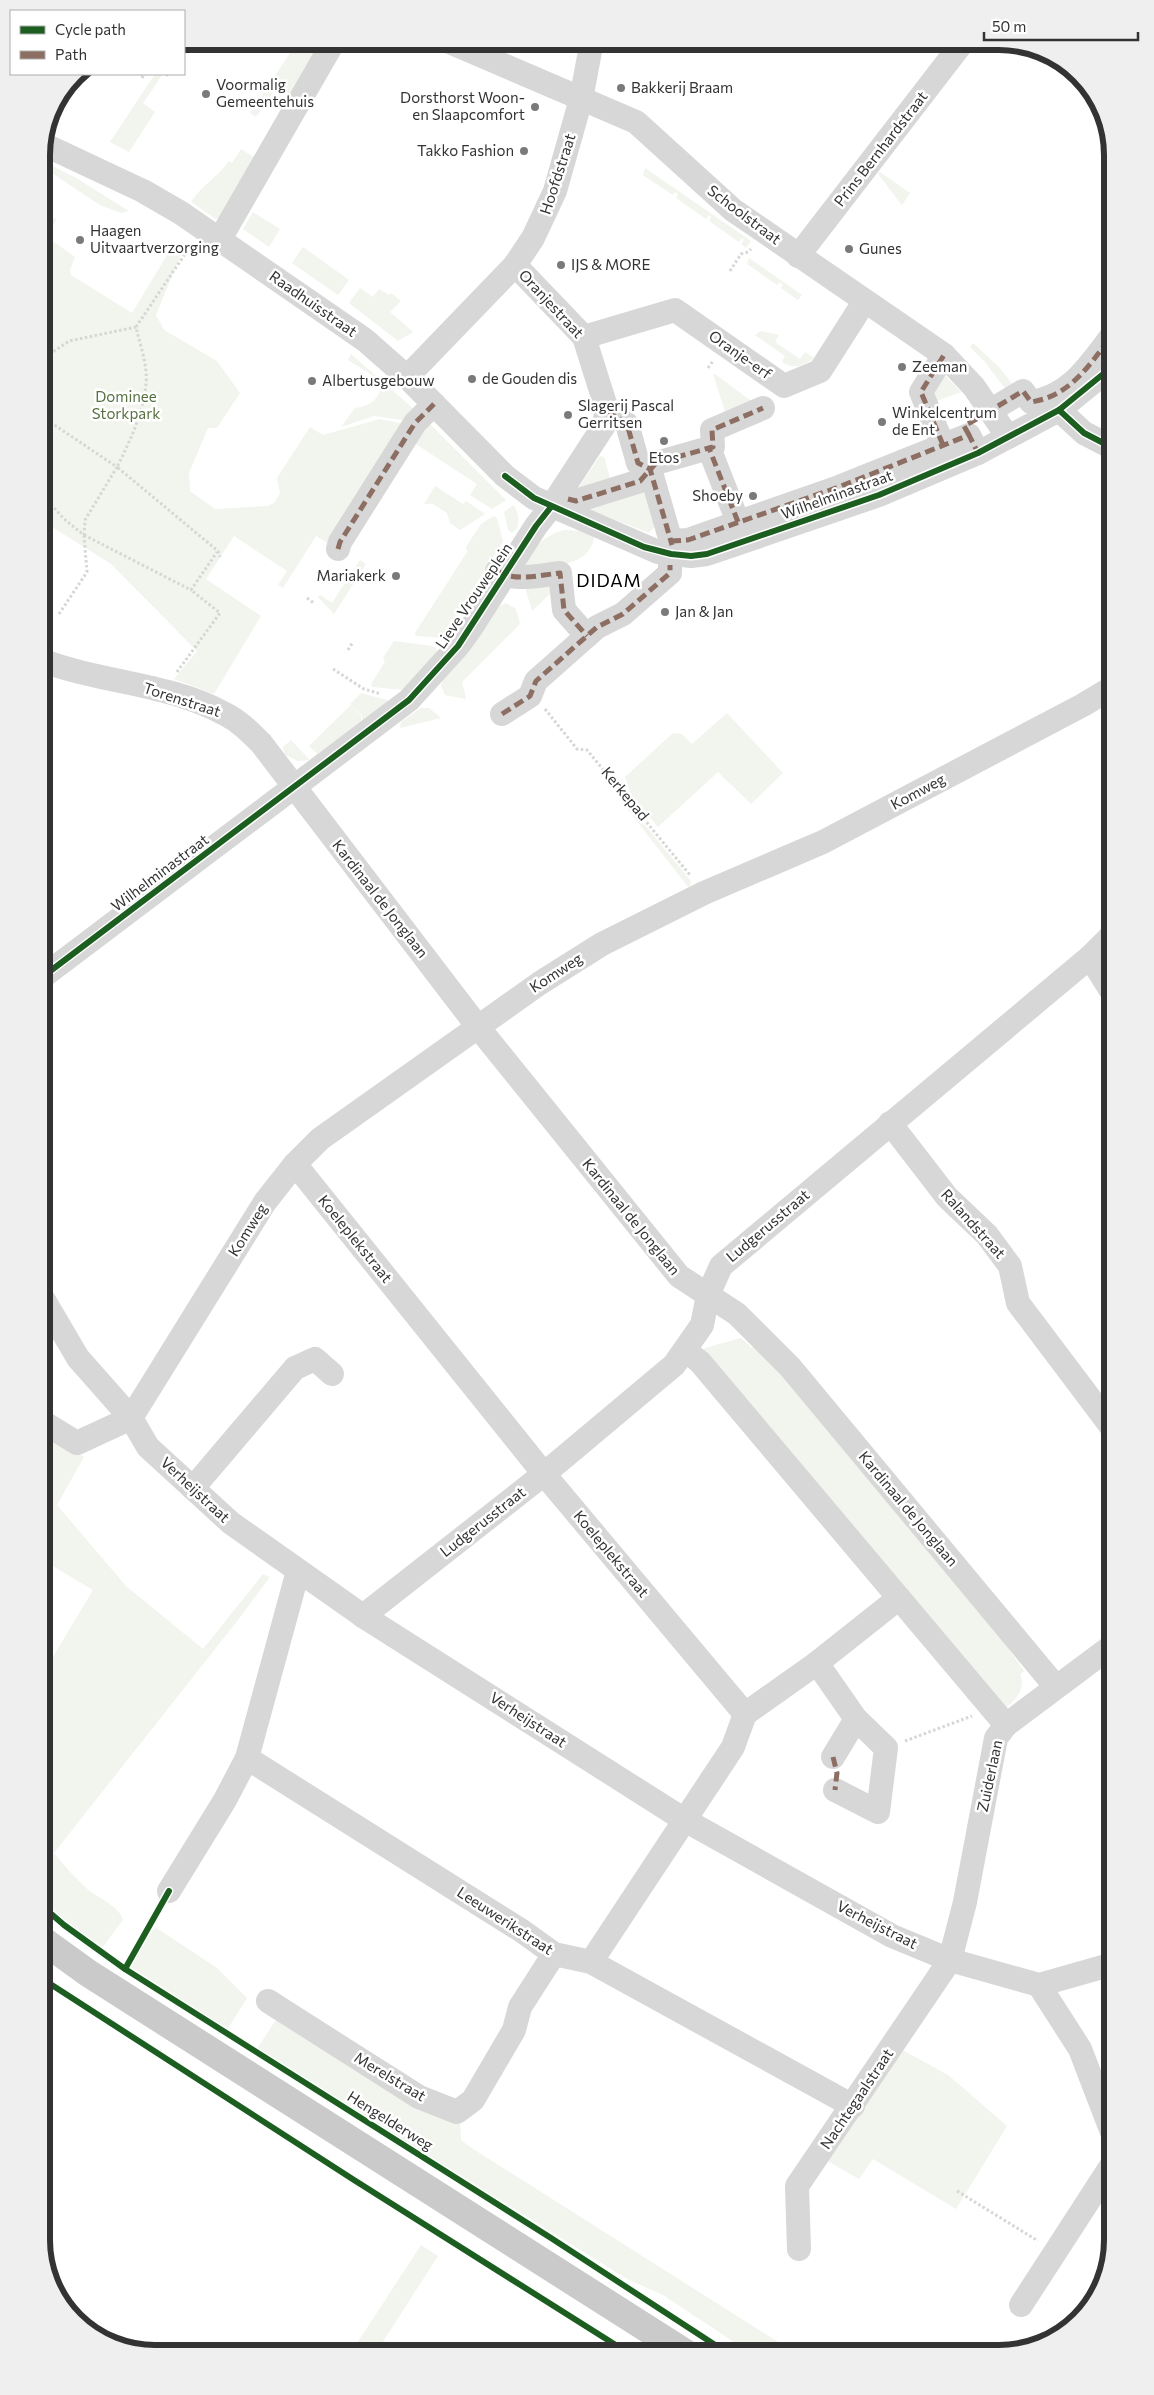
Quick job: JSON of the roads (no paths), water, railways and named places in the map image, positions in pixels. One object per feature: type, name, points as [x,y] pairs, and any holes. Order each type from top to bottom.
[{"type":"main road","points":[[50,1946],[88,1973],[672,2345]]},
{"type":"street","points":[[220,239],[329,50]]},
{"type":"street","name":"Schoolstraat","points":[[468,50],[636,122],[717,198],[864,302],[944,355],[974,387],[1008,437]]},
{"type":"street","name":"Hoofdstraat","points":[[407,376],[515,265],[541,223],[555,191],[581,99],[590,50]]},
{"type":"street","name":"Prins Bernhardstraat","points":[[798,256],[957,50]]},
{"type":"street","name":"Raadhuisstraat","points":[[50,147],[143,191],[220,239],[365,340],[407,376],[505,476],[534,498],[560,503]]},
{"type":"street","name":"Oranjestraat","points":[[515,265],[584,337],[607,410]]},
{"type":"street","name":"Oranje-erf","points":[[584,337],[675,310],[784,386],[820,371],[864,302]]},
{"type":"street","points":[[973,444],[964,426],[1022,391],[1031,402],[1047,399],[1080,378],[1104,347]]},
{"type":"street","points":[[943,445],[921,392],[944,355]]},
{"type":"street","name":"Wilhelminastraat","points":[[671,550],[688,540],[831,490],[943,445],[973,444],[1008,437],[1059,410],[1104,373]]},
{"type":"street","points":[[338,549],[340,542],[416,423],[434,404]]},
{"type":"street","points":[[607,410],[627,424],[638,464],[653,466],[713,447],[712,430],[763,408]]},
{"type":"street","name":"Lieve Vrouweplein","points":[[293,787],[409,700],[458,646],[500,574],[536,526],[560,503],[603,426],[607,410]]},
{"type":"street","points":[[1059,410],[1084,433],[1104,443]]},
{"type":"street","name":"Wilhelminastraat","points":[[560,503],[658,552],[691,556],[707,554],[879,494],[973,444]]},
{"type":"street","points":[[709,448],[738,522]]},
{"type":"street","points":[[560,503],[640,481],[653,466]]},
{"type":"street","points":[[502,714],[530,696],[536,681],[597,627],[623,614],[670,573],[671,550],[653,466]]},
{"type":"street","name":"Lieve Vrouweplein","points":[[500,574],[531,576],[560,572],[564,610],[587,636]]},
{"type":"street","name":"Torenstraat","points":[[50,663],[90,675],[162,691],[210,707],[237,721],[268,751],[293,787]]},
{"type":"street","name":"Komweg","points":[[131,1418],[265,1202],[295,1164],[320,1139],[540,983],[602,944],[704,894],[823,842],[1104,692]]},
{"type":"street","name":"Wilhelminastraat","points":[[50,971],[293,787]]},
{"type":"street","name":"Kardinaal de Jonglaan","points":[[293,787],[478,1027],[679,1276],[737,1314],[790,1367],[1056,1687]]},
{"type":"street","name":"Ludgerusstraat","points":[[363,1616],[544,1474],[674,1365],[702,1325],[708,1295],[721,1266],[1090,957],[1104,943]]},
{"type":"street","points":[[1090,957],[1104,980]]},
{"type":"street","name":"Ralandstraat","points":[[890,1123],[947,1197],[987,1235],[1010,1266],[1018,1303],[1104,1417]]},
{"type":"street","name":"Koeleplekstraat","points":[[295,1164],[544,1474],[745,1714]]},
{"type":"street","name":"Verheijstraat","points":[[50,1310],[78,1358],[131,1418],[148,1447],[231,1524],[363,1616],[683,1819],[892,1936],[950,1960],[1038,1985]]},
{"type":"street","points":[[685,1350],[700,1362],[999,1717]]},
{"type":"street","points":[[193,1488],[295,1368],[315,1359],[332,1374]]},
{"type":"street","points":[[50,1426],[77,1443],[131,1418]]},
{"type":"street","points":[[169,1891],[225,1800],[248,1758],[298,1571]]},
{"type":"street","points":[[591,1962],[732,1747],[745,1714],[817,1663],[899,1598]]},
{"type":"street","name":"Zuiderlaan","points":[[950,1960],[965,1902],[999,1717],[1056,1687],[1104,1652]]},
{"type":"street","points":[[817,1663],[856,1719],[886,1748],[878,1812],[835,1790]]},
{"type":"street","points":[[834,1756],[856,1719]]},
{"type":"street","name":"Leeuwerikstraat","points":[[248,1758],[522,1931],[554,1954],[591,1962],[854,2106]]},
{"type":"street","name":"Merelstraat","points":[[268,2001],[418,2097],[457,2112],[473,2100],[514,2030],[520,2007],[554,1954]]},
{"type":"street","name":"Nachtegaalstraat","points":[[799,2249],[797,2186],[854,2106],[950,1960]]},
{"type":"street","points":[[1104,1967],[1038,1985],[1080,2049],[1104,2112]]},
{"type":"street","points":[[1022,2305],[1104,2177]]},
{"type":"place","name":"Bakkerij Braam","points":[[621,88]]},
{"type":"place","name":"Voormalig Gemeentehuis","points":[[206,94]]},
{"type":"place","name":"Dorsthorst Woon- en Slaapcomfort","points":[[535,107]]},
{"type":"place","name":"Takko Fashion","points":[[524,151]]},
{"type":"place","name":"Haagen Uitvaartverzorging","points":[[80,240]]},
{"type":"place","name":"Gunes","points":[[849,249]]},
{"type":"place","name":"IJS & MORE","points":[[561,265]]},
{"type":"place","name":"Zeeman","points":[[902,367]]},
{"type":"place","name":"de Gouden dis","points":[[472,379]]},
{"type":"place","name":"Albertusgebouw","points":[[312,381]]},
{"type":"place","name":"Slagerij Pascal Gerritsen","points":[[568,415]]},
{"type":"place","name":"Winkelcentrum de Ent","points":[[882,422]]},
{"type":"place","name":"Etos","points":[[664,441]]},
{"type":"place","name":"Shoeby","points":[[753,496]]},
{"type":"place","name":"Mariakerk","points":[[396,576]]},
{"type":"place","name":"Jan & Jan","points":[[665,612]]},
{"type":"district","name":"DIDAM","points":[[609,581]]},
{"type":"park label","name":"Dominee Storkpark","points":[[126,406]]}]
